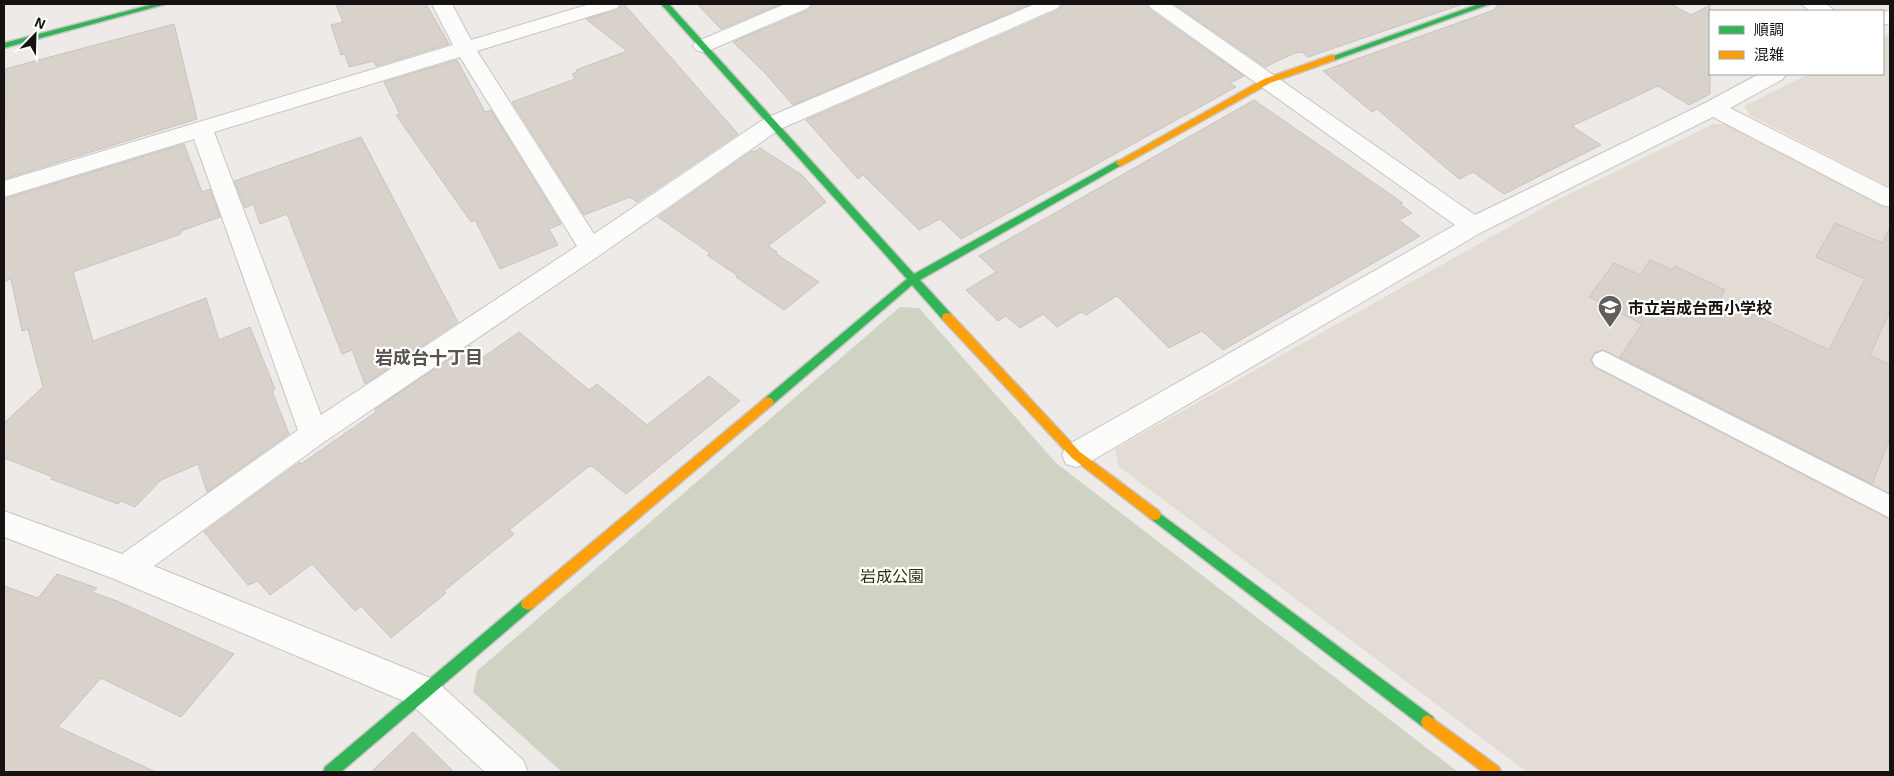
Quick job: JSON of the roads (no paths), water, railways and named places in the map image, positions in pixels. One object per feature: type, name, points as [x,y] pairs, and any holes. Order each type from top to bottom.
[{"type":"street","points":[[4,46],[162,4]]},
{"type":"street","points":[[442,4],[465,48],[591,249]]},
{"type":"street","points":[[4,189],[610,4]]},
{"type":"street","points":[[666,4],[912,280],[1076,455],[1494,772]]},
{"type":"street","points":[[703,46],[801,4]]},
{"type":"street","points":[[125,569],[314,434],[591,249],[772,124],[1050,4]]},
{"type":"street","points":[[1158,4],[1473,226]]},
{"type":"street","points":[[330,772],[912,280],[1267,81],[1486,4]]},
{"type":"street","points":[[1811,4],[1823,10]]},
{"type":"street","points":[[1076,455],[1473,226],[1713,108],[1773,75]]},
{"type":"street","points":[[1713,108],[1890,199]]},
{"type":"street","points":[[202,129],[314,434]]},
{"type":"street","points":[[4,524],[125,569],[423,692],[511,772]]},
{"type":"lane","points":[[1603,360],[1890,507]]},
{"type":"place","name":"市立岩成台西小学校","points":[[1610,328]]},
{"type":"district","name":"岩成台十丁目","points":[[429,357]]},
{"type":"park label","name":"岩成公園","points":[[892,575]]}]
